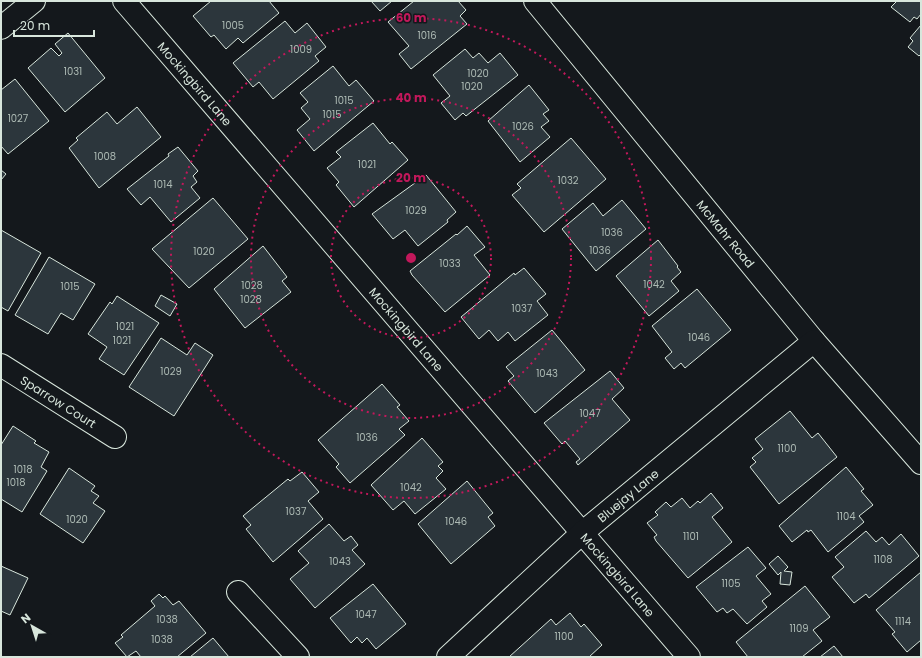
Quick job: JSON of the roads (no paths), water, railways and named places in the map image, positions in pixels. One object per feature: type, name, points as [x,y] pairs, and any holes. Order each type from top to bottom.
[{"type":"street","points":[[1,28],[34,1]]},
{"type":"street","name":"Mockingbird Lane","points":[[124,1],[689,657]]},
{"type":"street","name":"McMahr Road","points":[[535,1],[814,341],[921,463]]},
{"type":"street","name":"Bluejay Lane","points":[[448,657],[582,533],[814,341]]},
{"type":"street","name":"Sparrow Court","points":[[1,365],[115,437]]},
{"type":"street","points":[[238,592],[298,657]]}]
